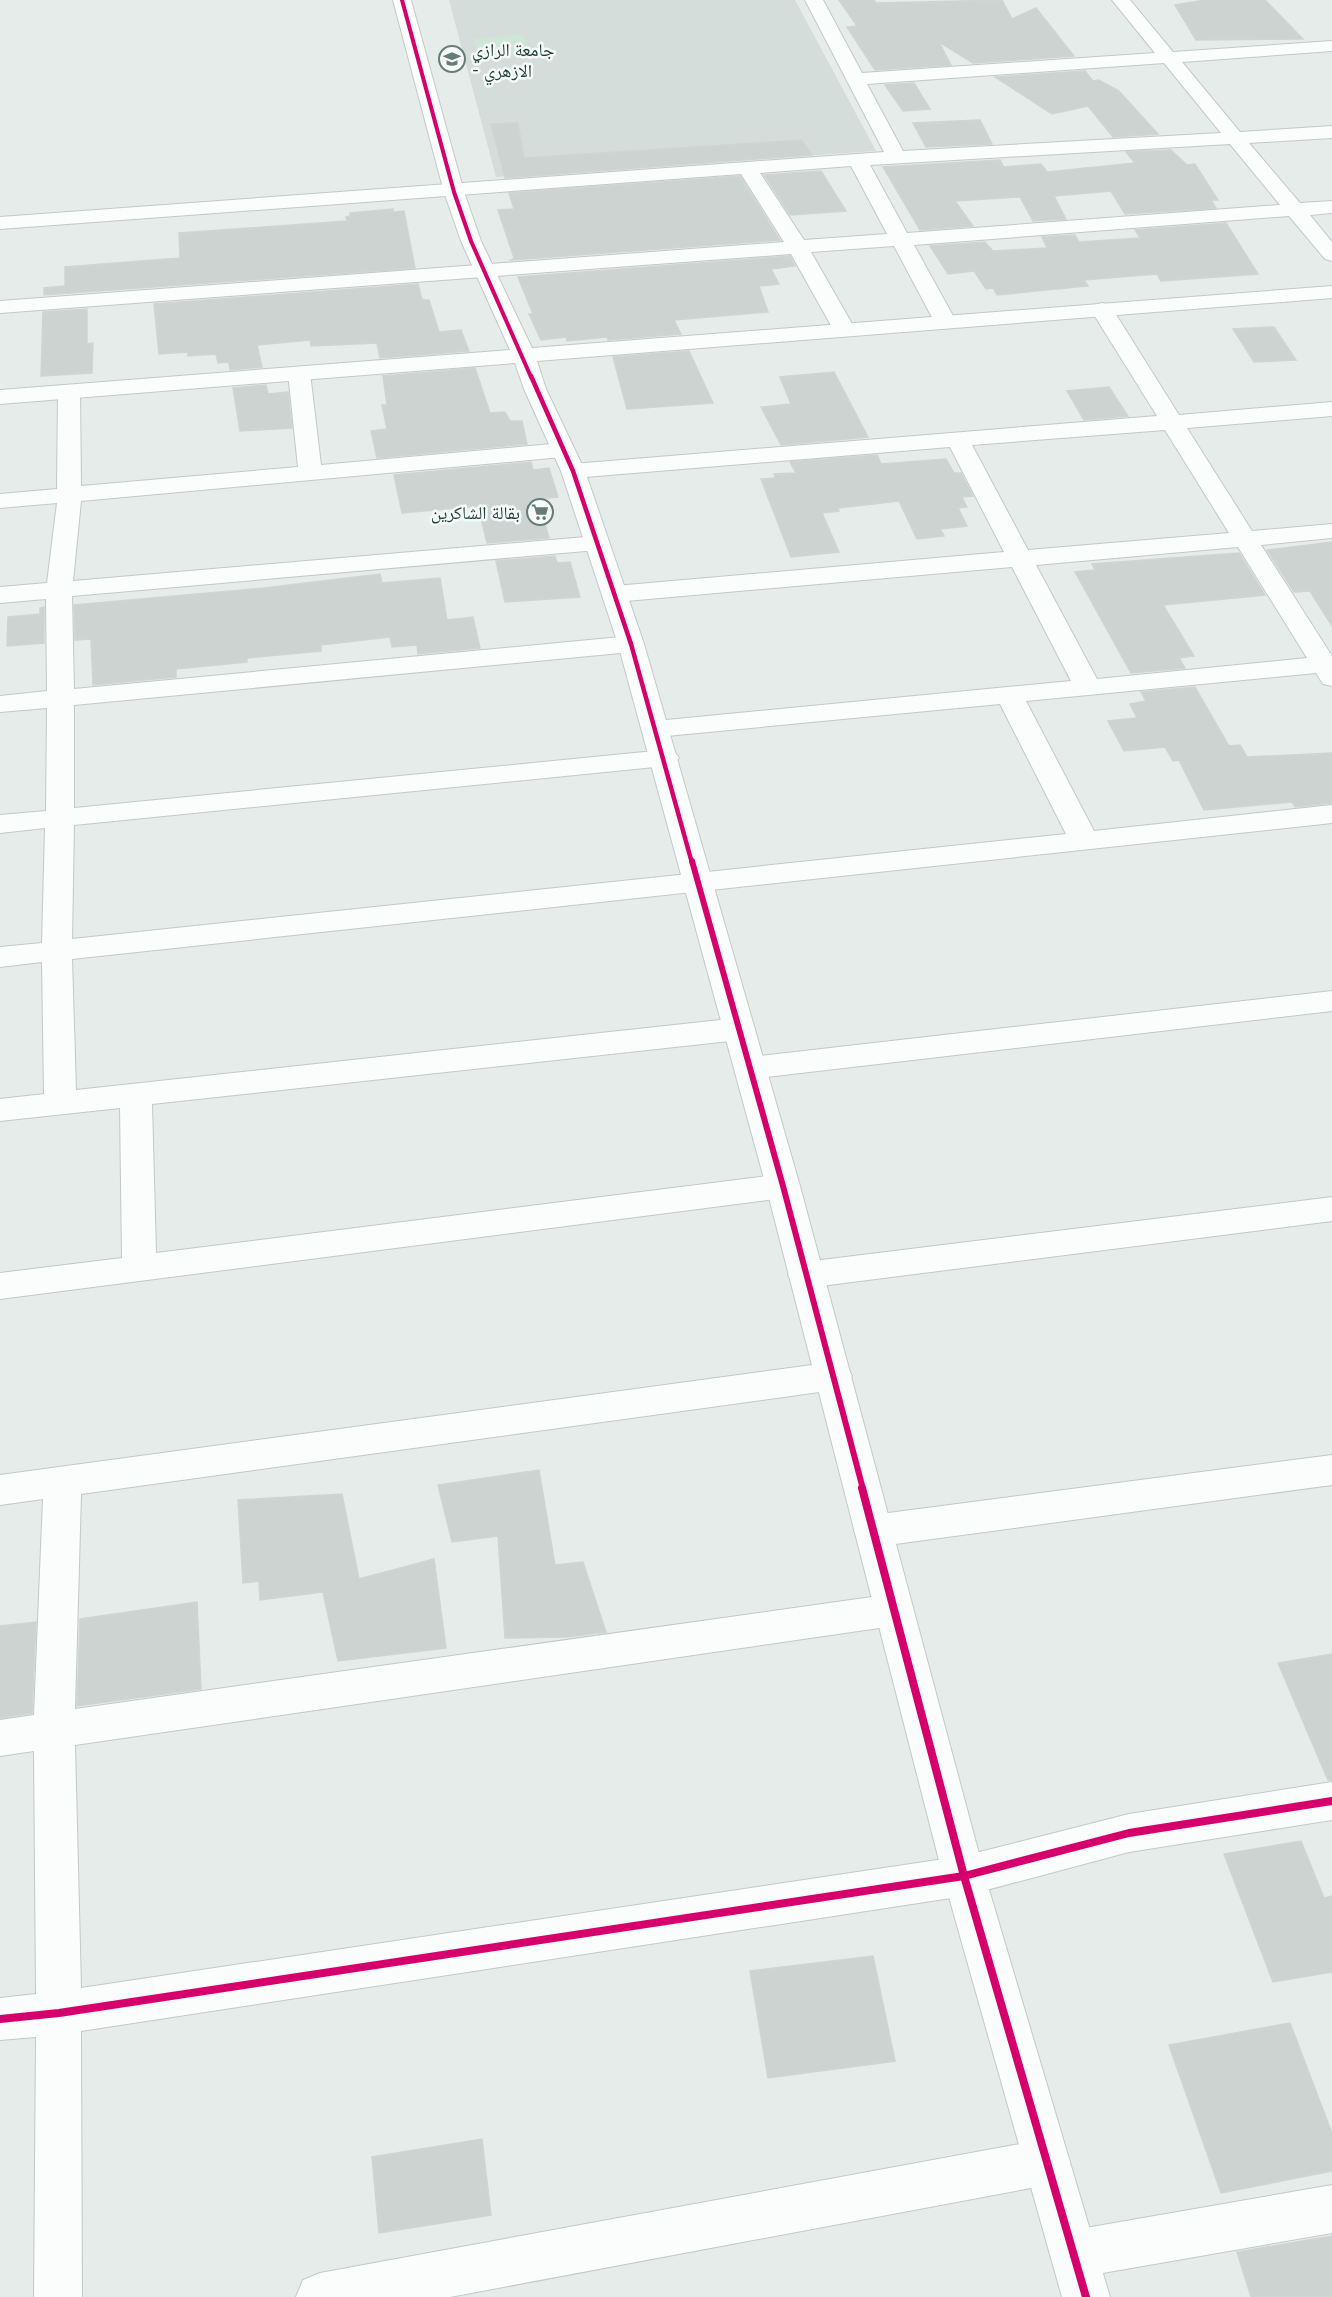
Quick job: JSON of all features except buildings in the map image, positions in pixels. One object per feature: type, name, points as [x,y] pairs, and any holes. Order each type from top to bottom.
[{"type":"street","points":[[402,0],[454,192],[482,270],[524,356],[535,389],[567,460],[631,644],[783,1186],[964,1876],[1080,2276],[1332,2209]]},
{"type":"street","points":[[814,0],[897,158]]},
{"type":"street","points":[[1120,0],[1332,255]]},
{"type":"street","points":[[855,80],[1332,46]]},
{"type":"street","points":[[0,223],[454,192],[857,160],[1332,132]]},
{"type":"street","points":[[857,160],[946,322]]},
{"type":"street","points":[[748,170],[797,246],[844,329]]},
{"type":"street","points":[[0,307],[1332,207]]},
{"type":"street","points":[[0,397],[1332,292]]},
{"type":"street","points":[[0,824],[58,819],[660,744],[1009,695],[1329,669],[1102,310]]},
{"type":"street","points":[[298,374],[310,472]]},
{"type":"street","points":[[60,1102],[57,951],[61,759],[59,589],[68,533],[70,495],[69,392]]},
{"type":"street","points":[[0,501],[310,472],[957,440],[1332,409]]},
{"type":"street","points":[[957,440],[1088,687]]},
{"type":"street","points":[[615,594],[1332,531]]},
{"type":"street","points":[[0,595],[597,543]]},
{"type":"street","points":[[0,704],[631,644]]},
{"type":"street","points":[[1009,695],[1084,840]]},
{"type":"street","points":[[0,957],[1332,814]]},
{"type":"street","points":[[750,1068],[1332,1001]]},
{"type":"street","points":[[0,1110],[739,1029]]},
{"type":"street","points":[[136,1095],[140,1270]]},
{"type":"street","points":[[0,1286],[140,1270],[783,1186]]},
{"type":"street","points":[[805,1275],[1332,1209]]},
{"type":"street","points":[[0,1490],[834,1376]]},
{"type":"street","points":[[873,1531],[1332,1470]]},
{"type":"street","points":[[58,2297],[59,2013],[54,1731],[63,1481]]},
{"type":"street","points":[[0,1738],[893,1610]]},
{"type":"street","points":[[0,2019],[59,2013],[964,1876],[1129,1833],[1332,1801]]},
{"type":"street","points":[[320,2297],[1047,2162]]},
{"type":"shaded area","points":[[449,0],[795,0],[876,151],[496,177]]},
{"type":"green space","points":[[523,34],[531,54],[480,58],[474,39]]},
{"type":"cycle path","points":[[402,0],[454,192],[471,241],[524,356],[535,389],[573,471],[631,644],[783,1186],[964,1876],[1086,2297]]},
{"type":"cycle path","points":[[0,2019],[59,2013],[964,1876],[1129,1833],[1332,1801]]},
{"type":"place","name":"جامعة الرازي - الازهري","points":[[452,59]]},
{"type":"place","name":"بقالة الشاكرين","points":[[540,512]]}]
